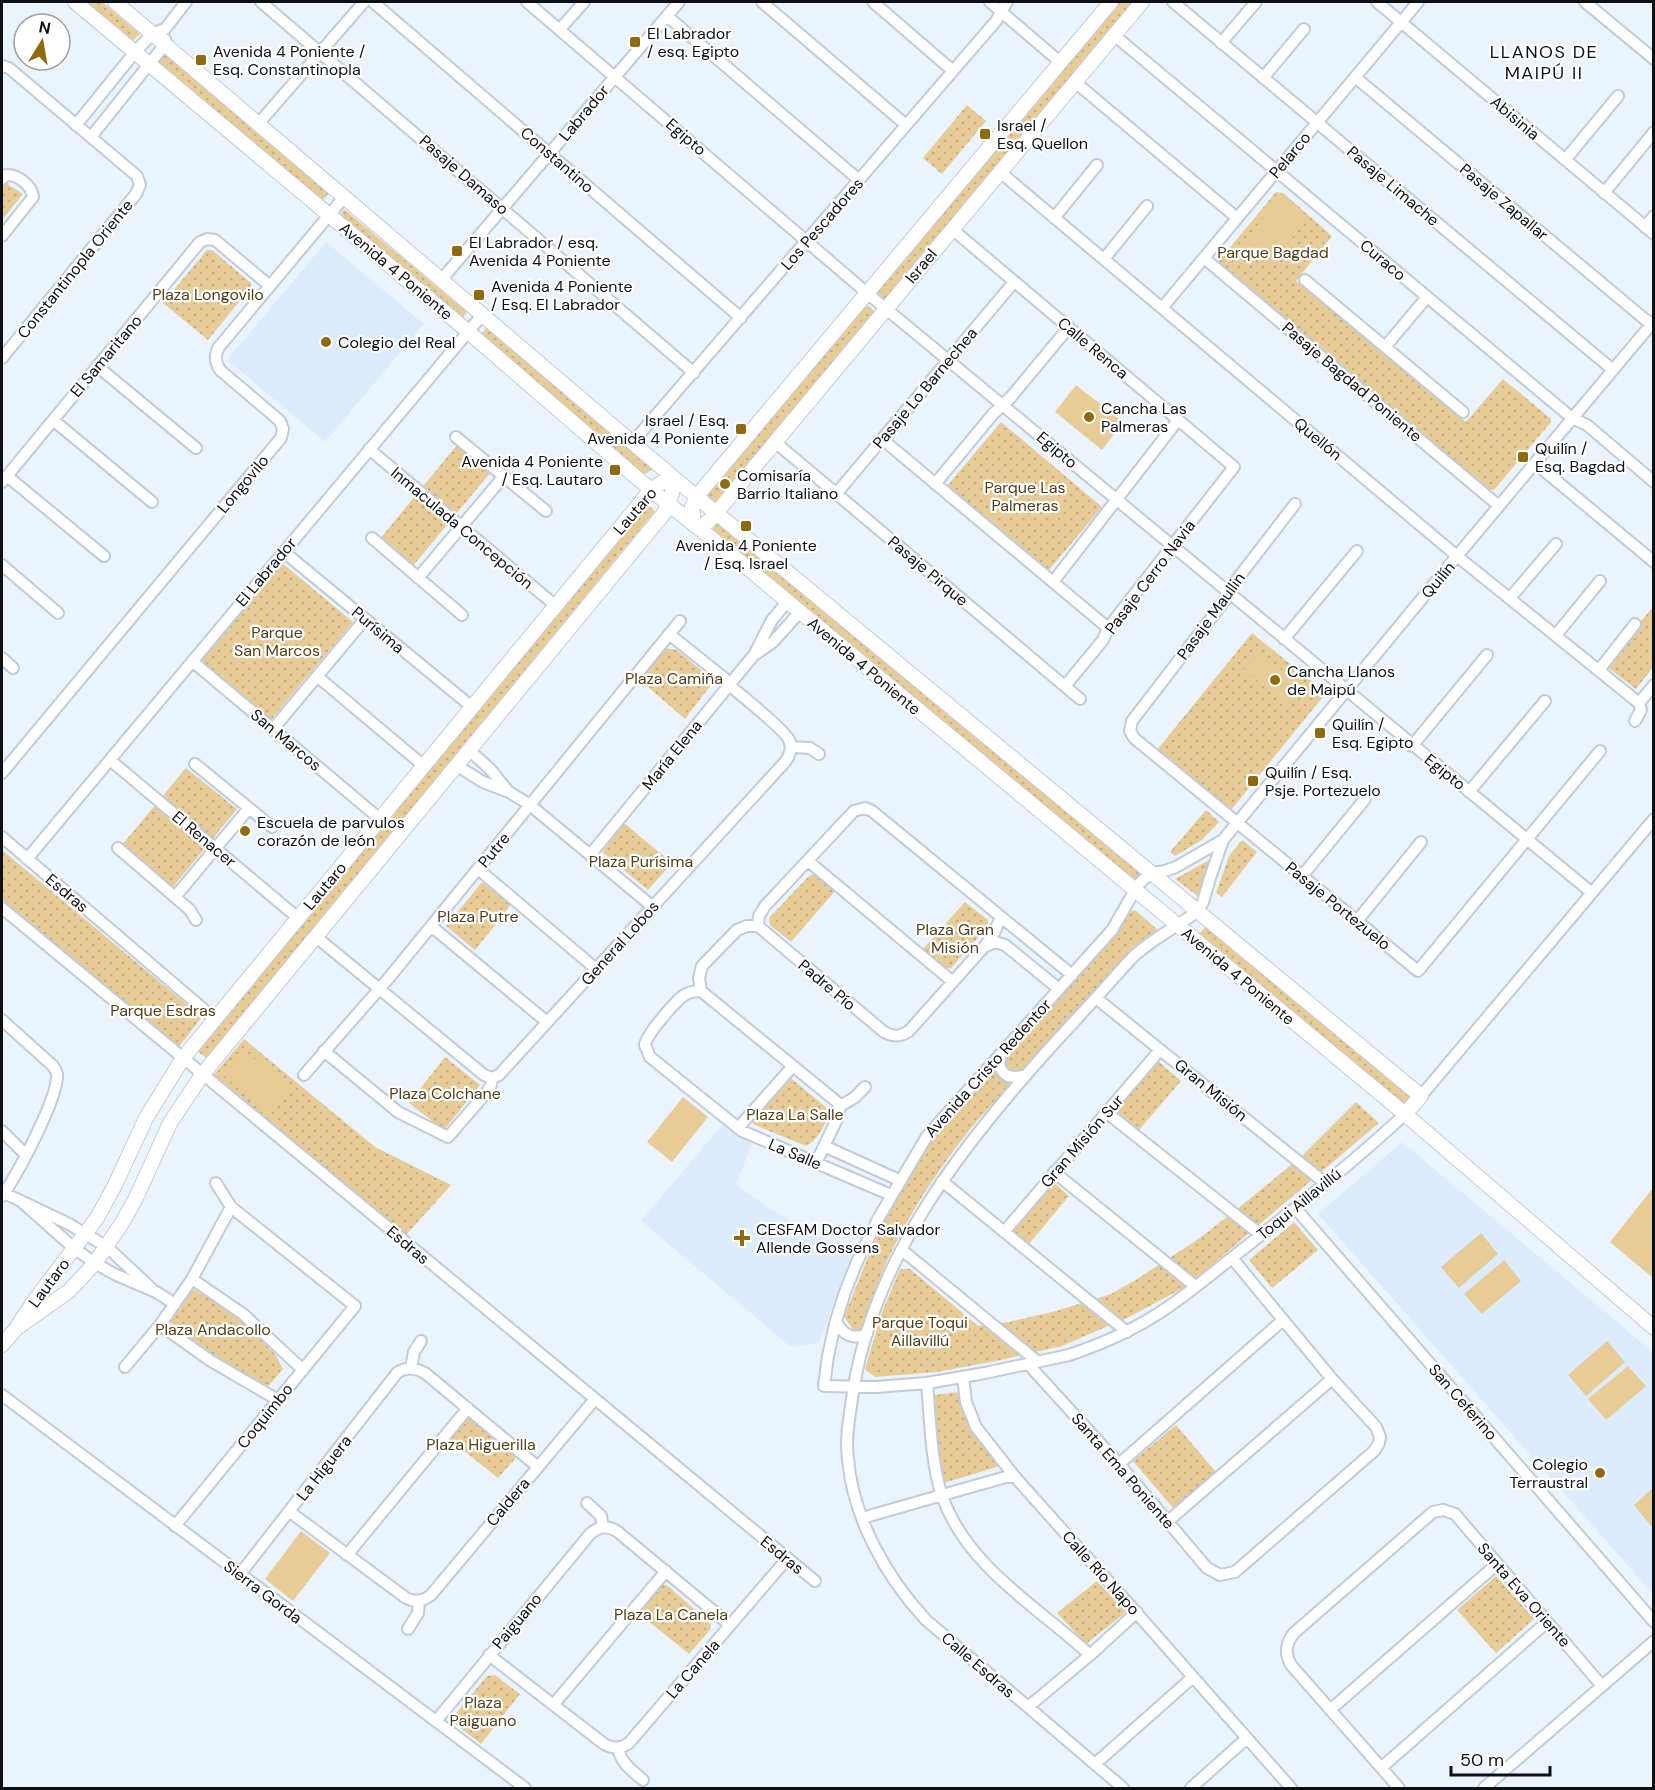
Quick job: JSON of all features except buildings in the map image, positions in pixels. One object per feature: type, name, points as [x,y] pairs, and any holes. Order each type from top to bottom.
[{"type":"street","name":"Avenida 4 Poniente","points":[[75,2],[468,332],[651,490],[1405,1114],[1653,1328]]},
{"type":"street","name":"Avenida 4 Poniente","points":[[115,2],[161,35],[259,123],[632,443],[1421,1096]]},
{"type":"street","points":[[83,131],[150,64],[161,35],[186,2]]},
{"type":"street","name":"Pasaje Damaso","points":[[261,2],[694,373]]},
{"type":"street","points":[[259,123],[364,2]]},
{"type":"street","name":"Constantino","points":[[373,2],[741,318]]},
{"type":"street","name":"Egipto","points":[[527,2],[867,293],[1592,893]]},
{"type":"street","points":[[560,29],[584,2]]},
{"type":"street","name":"Labrador","points":[[442,279],[679,2]]},
{"type":"street","points":[[762,2],[906,125]]},
{"type":"street","points":[[873,2],[953,71]]},
{"type":"street","points":[[990,2],[1004,7],[1060,62]]},
{"type":"street","name":"Israel","points":[[697,496],[1111,2]]},
{"type":"street","name":"Israel","points":[[696,526],[707,522],[716,512],[1142,2]]},
{"type":"street","name":"Pasaje Limache","points":[[1173,2],[1613,370]]},
{"type":"street","points":[[1221,43],[1256,2]]},
{"type":"street","name":"Abisinia","points":[[1377,2],[1649,230]]},
{"type":"street","name":"Pelarco","points":[[1162,308],[1418,2]]},
{"type":"street","points":[[1585,2],[1653,58]]},
{"type":"street","name":"Los Pescadores","points":[[632,443],[996,21],[1004,7]]},
{"type":"street","points":[[667,16],[859,180]]},
{"type":"street","points":[[1263,78],[1304,29]]},
{"type":"street","points":[[83,131],[135,52],[161,35]]},
{"type":"street","name":"Curaco","points":[[1114,35],[1572,418],[1587,426],[1653,482]]},
{"type":"street","name":"Constantinopla Oriente","points":[[2,66],[9,68],[137,176],[140,185],[139,190],[2,358]]},
{"type":"street","name":"Pasaje Zapallar","points":[[1355,77],[1652,325]]},
{"type":"street","points":[[1075,82],[1237,218]]},
{"type":"street","points":[[1565,160],[1618,96]]},
{"type":"street","points":[[1604,193],[1653,132]]},
{"type":"street","points":[[1054,218],[1097,165]]},
{"type":"street","name":"Quellón","points":[[1000,172],[1458,556],[1639,703]]},
{"type":"street","points":[[2,179],[6,175],[16,176],[32,190],[33,197],[2,236]]},
{"type":"street","name":"Longovilo","points":[[2,773],[281,438],[283,429],[280,421],[220,370],[215,359],[219,347],[345,196]]},
{"type":"street","points":[[1104,259],[1147,206]]},
{"type":"street","points":[[1649,230],[1653,216]]},
{"type":"street","name":"Calle Renca","points":[[952,229],[1234,467]]},
{"type":"street","name":"El Samaritano","points":[[4,479],[198,244],[204,240],[215,240],[270,286]]},
{"type":"street","name":"Pasaje Bagdad Poniente","points":[[1204,258],[1499,506]]},
{"type":"street","points":[[1305,280],[1463,412]]},
{"type":"street","name":"Pasaje Lo Barnechea","points":[[836,494],[1014,282]]},
{"type":"street","points":[[1385,347],[1427,297]]},
{"type":"street","name":"El Labrador","points":[[27,859],[483,314]]},
{"type":"street","name":"Quilín","points":[[1198,911],[1224,840],[1572,418],[1652,325]]},
{"type":"street","points":[[935,484],[1069,327]]},
{"type":"street","points":[[97,366],[196,448]]},
{"type":"street","points":[[53,420],[152,502]]},
{"type":"street","points":[[1053,582],[1178,420]]},
{"type":"street","points":[[456,437],[546,511]]},
{"type":"street","points":[[882,439],[1108,628]]},
{"type":"street","name":"Pasaje Pirque","points":[[775,442],[1080,699]]},
{"type":"street","name":"Inmaculada Concepción","points":[[369,449],[556,606]]},
{"type":"street","points":[[1535,463],[1653,562]]},
{"type":"street","name":"Pasaje Cerro Navia","points":[[1065,686],[1103,640],[1108,628],[1234,467]]},
{"type":"street","points":[[418,578],[504,476]]},
{"type":"street","name":"Lautaro","points":[[2,1345],[86,1234],[116,1185],[136,1138],[157,1098],[183,1058],[651,490],[674,478],[672,494],[661,516],[202,1075],[170,1123],[136,1198],[95,1263],[69,1291],[15,1330]]},
{"type":"street","points":[[4,479],[104,556]]},
{"type":"street","points":[[696,526],[692,507],[697,496]]},
{"type":"street","name":"Pasaje Maullin","points":[[1130,730],[1132,721],[1295,504]]},
{"type":"street","points":[[372,538],[462,615]]},
{"type":"street","points":[[1510,598],[1556,544]]},
{"type":"street","points":[[1284,639],[1357,551]]},
{"type":"street","name":"Purísima","points":[[284,552],[472,707]]},
{"type":"street","points":[[2,565],[58,613]]},
{"type":"street","points":[[1556,635],[1600,581]]},
{"type":"street","name":"María Elena","points":[[590,855],[753,656],[772,620],[787,602]]},
{"type":"street","name":"María Elena","points":[[753,656],[772,642],[799,613]]},
{"type":"street","points":[[273,729],[365,619]]},
{"type":"street","name":"Putre","points":[[304,1075],[379,989],[681,621]]},
{"type":"street","points":[[1599,670],[1635,624]]},
{"type":"street","points":[[539,626],[558,642]]},
{"type":"street","points":[[669,634],[724,678],[786,735],[791,747],[810,748],[819,754]]},
{"type":"street","points":[[1412,746],[1487,655]]},
{"type":"street","points":[[2,658],[14,668]]},
{"type":"street","name":"San Marcos","points":[[192,661],[380,819]]},
{"type":"street","points":[[318,677],[424,766]]},
{"type":"street","points":[[1635,721],[1641,710],[1639,703],[1653,685]]},
{"type":"street","points":[[1469,792],[1545,701]]},
{"type":"street","name":"Pasaje Portezuelo","points":[[1130,730],[1134,738],[1418,971],[1526,839]]},
{"type":"street","name":"General Lobos","points":[[324,1051],[398,1112],[448,1137],[487,1092],[492,1078],[500,1075],[785,762],[791,747]]},
{"type":"street","points":[[469,750],[490,769],[509,792]]},
{"type":"street","points":[[1526,839],[1600,751]]},
{"type":"street","name":"El Renacer","points":[[110,760],[298,918]]},
{"type":"street","points":[[195,764],[272,827]]},
{"type":"street","points":[[456,765],[483,782],[509,792],[530,806],[652,907]]},
{"type":"street","points":[[1302,876],[1365,799]]},
{"type":"street","points":[[175,897],[249,808]]},
{"type":"street","points":[[816,1163],[838,1117],[840,1106],[701,991],[699,978],[702,966],[737,930],[747,926],[758,926],[758,920],[765,906],[854,811],[865,808],[872,811],[1072,975]]},
{"type":"street","name":"Toqui Aillavillú","points":[[824,1386],[876,1387],[927,1383],[1033,1363],[1086,1349],[1126,1332],[1156,1315],[1296,1209],[1405,1114],[1653,819]]},
{"type":"street","name":"Esdras","points":[[2,837],[215,1018]]},
{"type":"street","name":"Quilín","points":[[1152,873],[1176,867],[1224,840]]},
{"type":"street","points":[[1357,921],[1421,842]]},
{"type":"street","points":[[118,848],[190,910],[196,920]]},
{"type":"street","points":[[808,861],[953,982]]},
{"type":"street","points":[[478,869],[596,969]]},
{"type":"street","name":"Avenida Cristo Redentor","points":[[824,1386],[828,1356],[837,1321],[857,1262],[899,1180],[927,1136],[1112,930],[1135,890],[1152,873]]},
{"type":"street","name":"Esdras","points":[[2,908],[815,1581]]},
{"type":"street","name":"Avenida Cristo Redentor","points":[[854,1386],[867,1334],[889,1274],[917,1221],[942,1181],[1026,1075],[1135,956],[1198,911]]},
{"type":"street","name":"Padre Pío","points":[[758,926],[889,1035],[900,1036],[909,1030],[984,947],[1001,917]]},
{"type":"street","points":[[431,926],[547,1023]]},
{"type":"street","points":[[315,936],[484,1076],[492,1078]]},
{"type":"street","points":[[984,947],[995,942],[1005,945],[1059,989]]},
{"type":"street","points":[[264,959],[282,975]]},
{"type":"street","name":"La Salle","points":[[701,991],[694,991],[683,996],[648,1034],[645,1045],[650,1057],[738,1128],[891,1195]]},
{"type":"street","name":"Gran Misión","points":[[1096,998],[1325,1182]]},
{"type":"street","points":[[2,1020],[57,1072],[51,1099],[41,1125],[3,1195],[69,1224],[107,1247],[156,1292]]},
{"type":"street","name":"Gran Misión Sur","points":[[1004,1232],[1160,1050]]},
{"type":"street","points":[[1001,1053],[999,1065],[1005,1075],[1015,1078],[1026,1075]]},
{"type":"street","points":[[738,1128],[793,1066]]},
{"type":"street","points":[[840,1106],[854,1098],[865,1087]]},
{"type":"street","points":[[1106,1112],[1261,1235]]},
{"type":"street","points":[[2,1131],[26,1155]]},
{"type":"street","name":"La Salle","points":[[824,1146],[899,1180]]},
{"type":"street","points":[[1054,1172],[1195,1286]]},
{"type":"street","points":[[942,1181],[1126,1332]]},
{"type":"street","points":[[125,1367],[160,1325],[192,1279],[231,1207],[216,1183]]},
{"type":"street","points":[[23,1203],[75,1249],[95,1263],[156,1292],[175,1304]]},
{"type":"street","name":"Coquimbo","points":[[175,1526],[355,1306],[231,1207]]},
{"type":"street","name":"San Ceferino","points":[[1296,1209],[1653,1622]]},
{"type":"street","name":"Santa Ema Poniente","points":[[902,1250],[1033,1363],[1207,1568],[1220,1575],[1235,1572],[1377,1447],[1380,1437],[1376,1427],[1332,1379]]},
{"type":"street","points":[[1167,1522],[1332,1379],[1232,1258]]},
{"type":"street","points":[[192,1279],[243,1314],[303,1370]]},
{"type":"street","points":[[1119,1464],[1283,1320]]},
{"type":"street","points":[[837,1321],[841,1329],[849,1335],[858,1337],[867,1334]]},
{"type":"street","points":[[160,1325],[211,1361],[278,1400]]},
{"type":"street","points":[[421,1341],[414,1352],[411,1368],[425,1373],[538,1467]]},
{"type":"street","name":"La Higuera","points":[[240,1574],[397,1373],[411,1368]]},
{"type":"street","name":"Calle Río Napo","points":[[963,1377],[966,1402],[976,1427],[1015,1477],[1291,1788]]},
{"type":"street","points":[[927,1383],[933,1454],[942,1495],[964,1537],[1008,1587],[1090,1655]]},
{"type":"street","name":"Calle Esdras","points":[[854,1386],[849,1421],[848,1457],[855,1500],[878,1553],[901,1590],[926,1620],[1123,1788]]},
{"type":"street","name":"Sierra Gorda","points":[[2,1395],[525,1788]]},
{"type":"street","name":"Caldera","points":[[408,1629],[418,1613],[419,1601],[431,1595],[595,1400]]},
{"type":"street","points":[[346,1555],[468,1408]]},
{"type":"street","points":[[862,1518],[1006,1477],[1015,1477]]},
{"type":"street","points":[[587,1503],[601,1516],[603,1527],[618,1532],[730,1625]]},
{"type":"street","name":"Santa Eva Oriente","points":[[1330,1710],[1291,1665],[1287,1655],[1287,1643],[1294,1633],[1429,1515],[1443,1510],[1455,1514],[1602,1686]]},
{"type":"street","points":[[290,1512],[406,1598],[419,1601]]},
{"type":"street","name":"Paiguano","points":[[436,1721],[590,1534],[603,1527]]},
{"type":"street","name":"La Canela","points":[[618,1748],[629,1743],[787,1559]]},
{"type":"street","points":[[1399,1788],[1330,1710],[1497,1564]]},
{"type":"street","points":[[554,1704],[666,1571]]},
{"type":"street","points":[[1028,1707],[1137,1612]]},
{"type":"street","points":[[1381,1768],[1547,1622]]},
{"type":"street","points":[[1484,1788],[1653,1641]]},
{"type":"street","points":[[489,1655],[604,1744],[618,1748],[624,1764],[643,1780]]},
{"type":"street","points":[[1095,1764],[1193,1677]]},
{"type":"street","points":[[1191,1788],[1247,1738]]},
{"type":"shaded area","name":"Colegio del Real","points":[[326,242],[424,324],[325,442],[227,360]]},
{"type":"shaded area","name":"CESFAM Doctor Salvador Allende Gossens","points":[[722,1125],[752,1144],[736,1184],[768,1208],[853,1254],[819,1343],[791,1347],[641,1221]]},
{"type":"shaded area","name":"Colegio Terraustral","points":[[1402,1142],[1653,1352],[1653,1594],[1318,1214]]},
{"type":"green space","points":[[85,2],[102,2],[140,34],[132,41]]},
{"type":"green space","points":[[1118,2],[1136,2],[885,299],[877,292],[878,288]]},
{"type":"green space","points":[[164,51],[330,192],[321,202],[155,60]]},
{"type":"green space","points":[[967,105],[986,121],[942,174],[923,158]]},
{"type":"green space","points":[[4,182],[23,194],[2,220],[2,185]]},
{"type":"green space","name":"Parque Bagdad","points":[[1276,192],[1283,193],[1332,236],[1296,281],[1466,422],[1503,379],[1550,418],[1551,422],[1494,490],[1488,490],[1218,262]]},
{"type":"green space","points":[[1282,196],[1309,218],[1270,264],[1243,242]]},
{"type":"green space","points":[[344,209],[467,312],[460,321],[338,218]]},
{"type":"green space","name":"Plaza Longovilo","points":[[207,250],[212,250],[251,283],[251,287],[208,340],[163,303]]},
{"type":"green space","points":[[863,305],[871,308],[875,315],[717,505],[712,505],[706,495]]},
{"type":"green space","points":[[487,327],[653,469],[642,476],[480,335]]},
{"type":"green space","name":"Cancha Las Palmeras","points":[[1076,385],[1123,422],[1102,450],[1055,412]]},
{"type":"green space","name":"Parque Las Palmeras","points":[[1001,422],[1102,507],[1049,570],[947,486]]},
{"type":"green space","points":[[457,445],[491,472],[412,567],[379,540]]},
{"type":"green space","points":[[647,504],[655,511],[207,1058],[198,1052]]},
{"type":"green space","points":[[718,523],[1143,874],[1135,883],[711,531]]},
{"type":"green space","name":"Parque San Marcos","points":[[282,563],[353,622],[271,720],[201,661]]},
{"type":"green space","points":[[1651,609],[1653,610],[1653,667],[1636,689],[1606,666]]},
{"type":"green space","points":[[1252,633],[1326,693],[1231,810],[1157,750]]},
{"type":"green space","name":"Plaza Camiña","points":[[666,648],[677,650],[714,681],[685,719],[640,680]]},
{"type":"green space","name":"Cancha Llanos de Maipú","points":[[1260,652],[1305,689],[1290,707],[1244,670]]},
{"type":"green space","points":[[186,768],[237,809],[173,887],[122,845]]},
{"type":"green space","points":[[1206,810],[1219,822],[1202,840],[1175,856],[1170,852]]},
{"type":"green space","name":"Plaza Purísima","points":[[624,823],[672,863],[648,890],[602,852]]},
{"type":"green space","points":[[1242,840],[1257,852],[1222,897],[1216,893],[1229,856]]},
{"type":"green space","name":"Parque Esdras","points":[[2,850],[202,1017],[178,1048],[2,899]]},
{"type":"green space","points":[[1211,859],[1199,897],[1175,879]]},
{"type":"green space","points":[[813,874],[835,891],[791,942],[770,925],[769,918]]},
{"type":"green space","name":"Plaza Putre","points":[[482,882],[511,905],[475,950],[446,926]]},
{"type":"green space","name":"Plaza Gran Misión","points":[[965,902],[988,920],[988,926],[951,968],[945,969],[922,950]]},
{"type":"green space","points":[[1135,910],[1157,929],[1152,935],[1134,946],[962,1139],[910,1217],[889,1258],[861,1330],[855,1332],[844,1317],[876,1239],[915,1165],[948,1120],[1122,927],[1129,912]]},
{"type":"green space","points":[[1206,926],[1411,1098],[1405,1105],[1199,935]]},
{"type":"green space","points":[[244,1039],[375,1147],[451,1185],[405,1236],[212,1077]]},
{"type":"green space","points":[[244,1050],[291,1088],[270,1113],[224,1076]]},
{"type":"green space","name":"Plaza Colchane","points":[[445,1057],[480,1085],[444,1130],[409,1103]]},
{"type":"green space","points":[[1158,1061],[1181,1081],[1139,1130],[1115,1111]]},
{"type":"green space","name":"Plaza La Salle","points":[[792,1079],[828,1109],[822,1130],[806,1146],[752,1122]]},
{"type":"green space","points":[[683,1097],[708,1117],[672,1162],[647,1142]]},
{"type":"green space","name":"Parque Toqui Aillavillú","points":[[1356,1102],[1379,1123],[1187,1286],[1129,1317],[1062,1346],[937,1372],[875,1377],[865,1369],[881,1315],[900,1269],[910,1269],[978,1326],[1009,1322],[1056,1311],[1111,1294],[1197,1240],[1236,1210],[1302,1156]]},
{"type":"green space","points":[[1052,1181],[1069,1196],[1028,1245],[1011,1230]]},
{"type":"green space","points":[[1653,1188],[1653,1278],[1610,1242]]},
{"type":"green space","points":[[1294,1222],[1318,1250],[1272,1288],[1249,1260]]},
{"type":"green space","points":[[1481,1233],[1498,1254],[1459,1288],[1441,1267]]},
{"type":"green space","points":[[1504,1260],[1521,1281],[1482,1314],[1464,1294]]},
{"type":"green space","name":"Plaza Andacollo","points":[[193,1289],[233,1313],[275,1354],[283,1369],[266,1389],[188,1341],[170,1321]]},
{"type":"green space","points":[[1607,1341],[1625,1362],[1586,1396],[1568,1375]]},
{"type":"green space","points":[[1628,1366],[1646,1386],[1606,1420],[1588,1399]]},
{"type":"green space","points":[[957,1392],[968,1424],[1000,1466],[944,1483],[936,1432],[935,1395]]},
{"type":"green space","name":"Plaza Higuerilla","points":[[471,1415],[516,1453],[515,1459],[498,1478],[448,1438]]},
{"type":"green space","points":[[1176,1425],[1216,1472],[1173,1508],[1133,1461]]},
{"type":"green space","points":[[1653,1488],[1653,1524],[1651,1526],[1634,1505]]},
{"type":"green space","points":[[301,1531],[330,1553],[293,1601],[265,1579]]},
{"type":"green space","points":[[1496,1576],[1534,1619],[1496,1653],[1457,1610]]},
{"type":"green space","points":[[1097,1581],[1126,1612],[1086,1644],[1057,1613]]},
{"type":"green space","name":"Plaza La Canela","points":[[663,1584],[711,1625],[710,1630],[689,1654],[636,1611]]},
{"type":"green space","name":"Plaza Paiguano","points":[[495,1675],[520,1694],[481,1744],[454,1723],[453,1717],[487,1676]]},
{"type":"place","name":"El Labrador / esq. Egipto","points":[[635,42]]},
{"type":"place","name":"Avenida 4 Poniente / Esq. Constantinopla","points":[[201,60]]},
{"type":"place","name":"Israel / Esq. Quellon","points":[[985,134]]},
{"type":"place","name":"El Labrador / esq. Avenida 4 Poniente","points":[[457,251]]},
{"type":"place","name":"Avenida 4 Poniente / Esq. El Labrador","points":[[479,295]]},
{"type":"place","name":"Colegio del Real","points":[[326,342]]},
{"type":"place","name":"Cancha Las Palmeras","points":[[1089,417]]},
{"type":"place","name":"Israel / Esq. Avenida 4 Poniente","points":[[741,429]]},
{"type":"place","name":"Quilín / Esq. Bagdad","points":[[1523,457]]},
{"type":"place","name":"Avenida 4 Poniente / Esq. Lautaro","points":[[615,470]]},
{"type":"place","name":"Comisaría Barrio Italiano","points":[[725,484]]},
{"type":"place","name":"Avenida 4 Poniente / Esq. Israel","points":[[746,526]]},
{"type":"place","name":"Cancha Llanos de Maipú","points":[[1275,680]]},
{"type":"place","name":"Quilín / Esq. Egipto","points":[[1320,733]]},
{"type":"place","name":"Quilín / Esq. Psje. Portezuelo","points":[[1253,781]]},
{"type":"place","name":"Escuela de parvulos corazón de león","points":[[245,831]]},
{"type":"place","name":"CESFAM Doctor Salvador Allende Gossens","points":[[742,1238]]},
{"type":"place","name":"Colegio Terraustral","points":[[1600,1473]]},
{"type":"district","name":"LLANOS DE MAIPÚ II","points":[[1544,62]]}]
